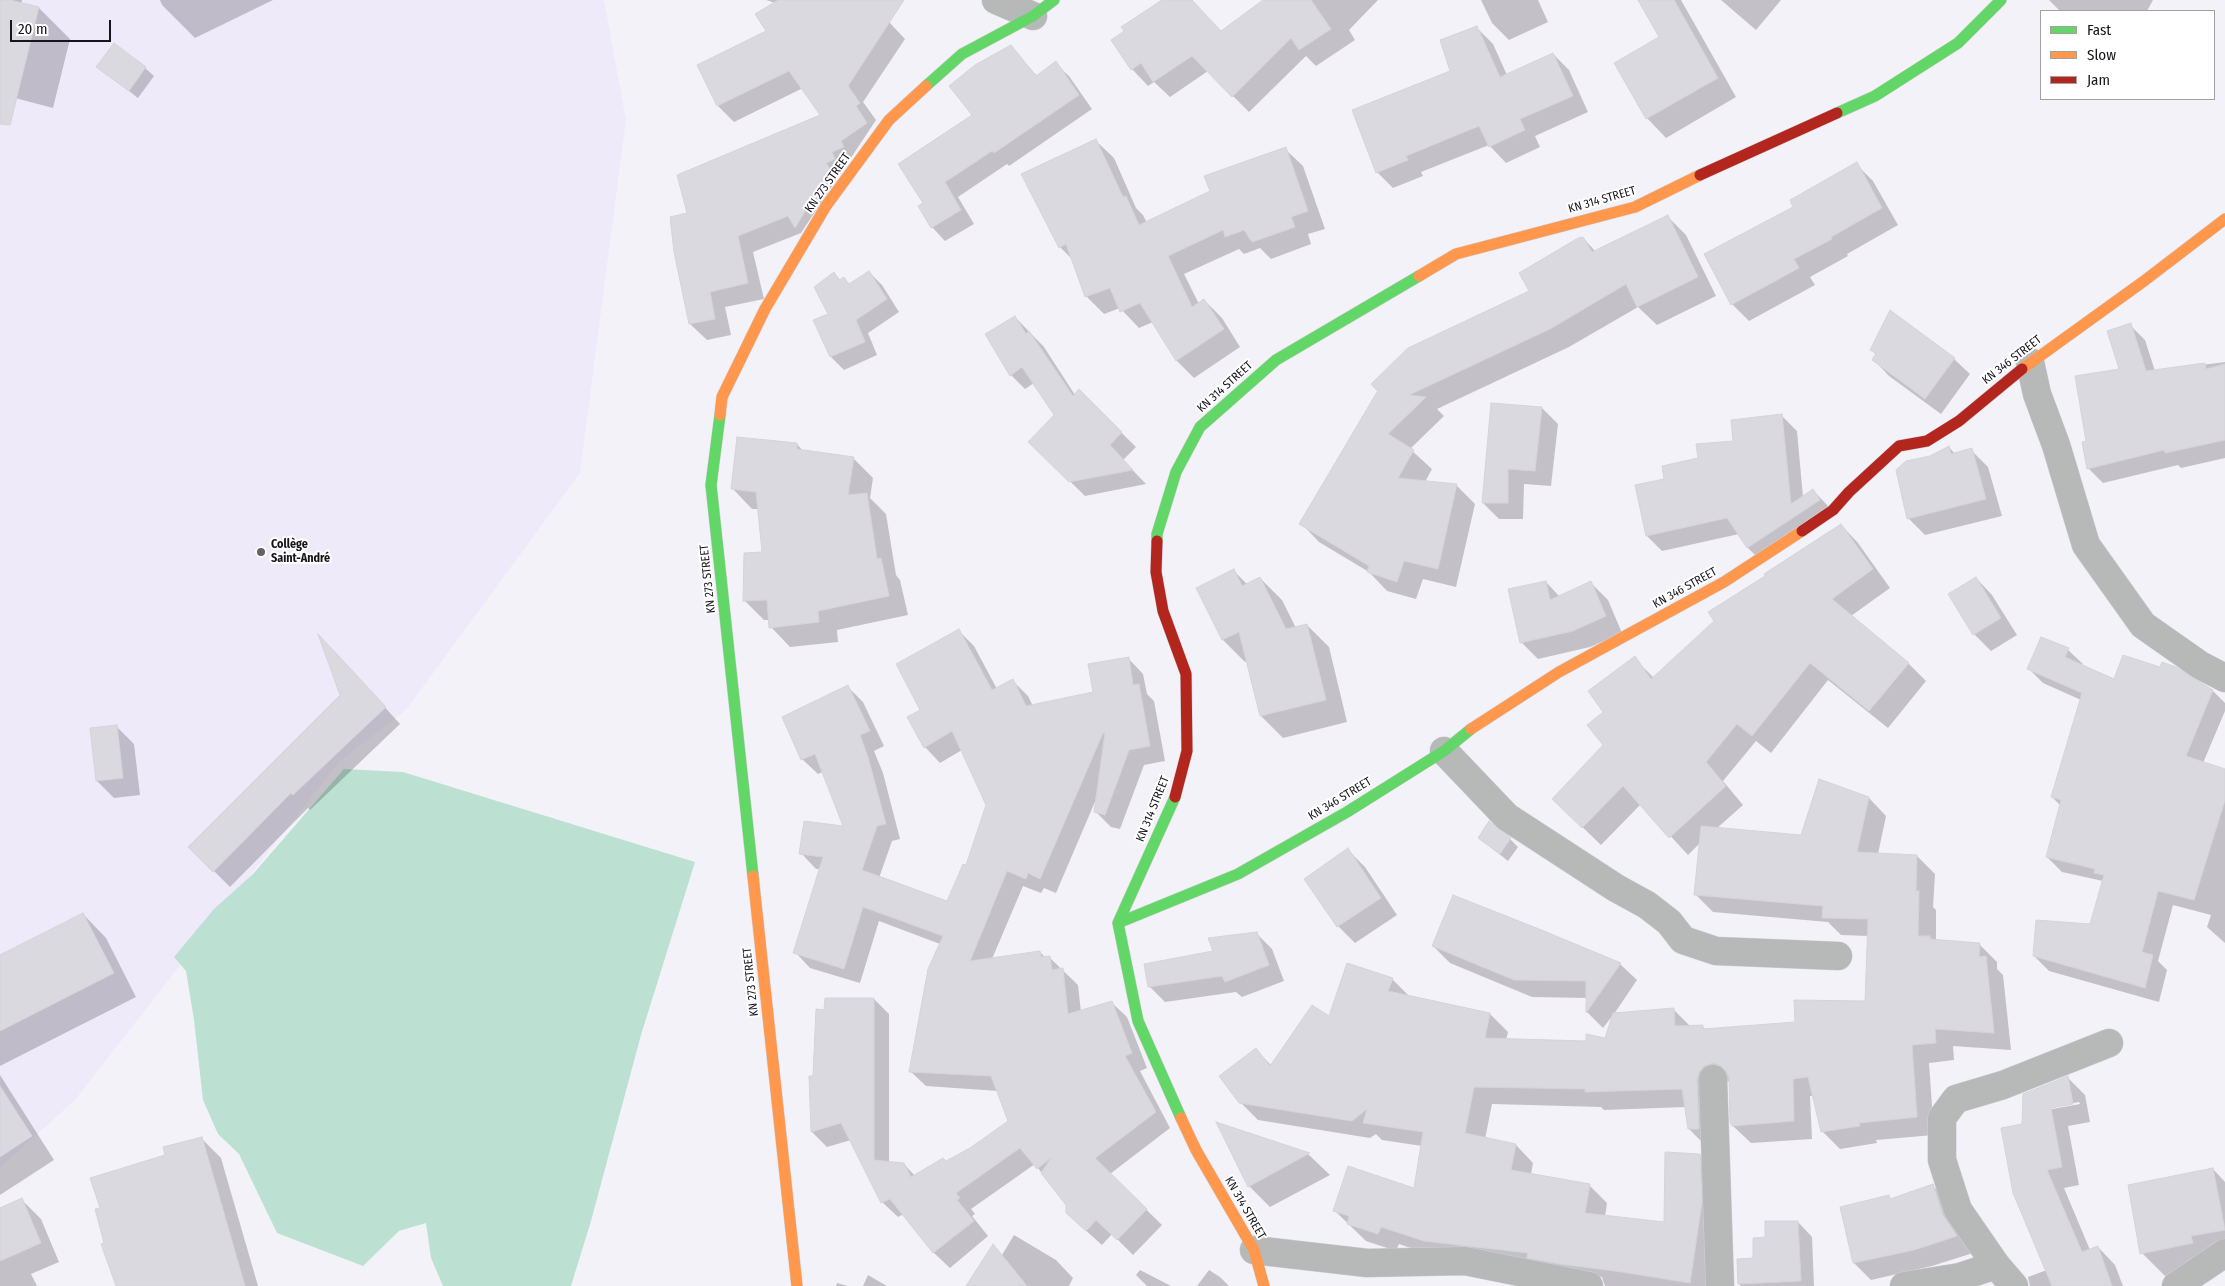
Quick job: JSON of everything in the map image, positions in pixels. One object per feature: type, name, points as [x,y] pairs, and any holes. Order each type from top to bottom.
[{"type":"street","points":[[996,0],[1044,8]]},
{"type":"street","name":"KN 314 STREET","points":[[1264,1286],[1254,1250],[1196,1150],[1162,1079],[1138,1021],[1118,923],[1176,795],[1187,751],[1186,674],[1163,611],[1156,572],[1157,534],[1176,472],[1200,428],[1276,360],[1456,254],[1635,207],[1730,160],[1875,96],[1958,43],[2001,0]]},
{"type":"street","name":"KN 273 STREET","points":[[797,1286],[711,485],[722,397],[765,309],[826,206],[889,120],[962,54],[1044,8]]},
{"type":"street","name":"KN 346 STREET","points":[[1118,923],[1238,874],[1347,812],[1444,751],[1482,720],[1551,677],[1724,582],[1834,510],[1849,492],[1899,446],[1927,440],[1958,421],[2030,362],[2225,219]]},
{"type":"street","points":[[2030,362],[2037,394],[2056,445],[2086,545],[2143,625],[2200,665],[2225,678]]},
{"type":"street","points":[[1444,751],[1507,817],[1616,888],[1647,905],[1669,922],[1683,940],[1716,952],[1838,956]]},
{"type":"street","points":[[2014,1286],[1996,1265],[1958,1210],[1942,1160],[1942,1118],[1956,1099],[2003,1085],[2110,1043]]},
{"type":"street","points":[[1713,1079],[1720,1286]]},
{"type":"street","points":[[1254,1250],[1367,1263],[1465,1261],[1589,1286]]},
{"type":"street","points":[[2176,1286],[2225,1253]]},
{"type":"street","points":[[1904,1286],[1960,1277],[1996,1265]]},
{"type":"shaded area","name":"Collège Saint-André","points":[[0,0],[604,0],[626,120],[580,473],[406,710],[339,762],[75,1100],[0,1168]]},
{"type":"green space","points":[[344,769],[403,772],[695,862],[641,1035],[591,1221],[571,1286],[443,1286],[431,1258],[426,1223],[399,1231],[363,1266],[277,1233],[239,1154],[218,1134],[203,1100],[194,1020],[186,971],[174,957],[214,909],[253,874]]},
{"type":"building","points":[[0,0],[10,0],[39,7],[10,125],[0,124]]},
{"type":"building","points":[[778,0],[904,0],[848,86],[860,103],[856,106],[867,123],[841,141],[844,147],[832,152],[835,159],[826,163],[832,172],[813,198],[795,228],[788,216],[738,236],[748,283],[710,292],[715,319],[689,324],[674,252],[670,217],[687,213],[677,175],[820,115],[789,71],[717,106],[697,65],[766,31],[755,14]]},
{"type":"building","points":[[1162,0],[1192,0],[1221,31],[1263,0],[1311,0],[1331,29],[1299,50],[1291,38],[1232,97],[1192,56],[1153,82],[1141,63],[1131,70],[1111,40],[1124,31],[1121,27]]},
{"type":"building","points":[[1638,0],[1674,0],[1718,78],[1646,119],[1614,63],[1659,37]]},
{"type":"building","points":[[1477,26],[1500,77],[1553,53],[1573,96],[1520,119],[1525,130],[1489,147],[1479,126],[1406,156],[1408,160],[1376,173],[1352,110],[1450,71],[1440,40]]},
{"type":"building","points":[[114,43],[146,67],[129,91],[96,67]]},
{"type":"building","points":[[1011,45],[1036,76],[1056,61],[1079,95],[994,153],[992,151],[945,182],[961,210],[931,228],[918,206],[923,203],[898,164],[972,115],[949,86],[975,65]]},
{"type":"building","points":[[1096,139],[1123,197],[1126,196],[1139,225],[1210,191],[1204,176],[1286,147],[1308,211],[1291,217],[1295,227],[1252,242],[1244,230],[1225,237],[1223,230],[1168,256],[1192,307],[1204,299],[1224,329],[1176,361],[1140,303],[1120,312],[1110,288],[1085,297],[1066,244],[1059,248],[1021,174]]},
{"type":"building","points":[[1857,162],[1882,208],[1831,237],[1832,239],[1794,259],[1799,268],[1731,305],[1704,254],[1793,207],[1790,200]]},
{"type":"building","points":[[1668,215],[1698,277],[1637,307],[1626,284],[1550,329],[1409,395],[1426,397],[1388,434],[1414,450],[1398,478],[1457,484],[1438,569],[1404,561],[1397,582],[1367,572],[1369,566],[1299,524],[1377,392],[1379,393],[1371,384],[1408,348],[1529,291],[1519,273],[1578,238],[1583,237],[1592,252]]},
{"type":"building","points":[[869,271],[887,299],[856,320],[865,342],[830,357],[813,320],[828,314],[814,287],[834,272],[839,280],[844,277],[849,284]]},
{"type":"building","points":[[1890,310],[1955,358],[1925,399],[1872,360],[1876,353],[1870,350]]},
{"type":"building","points":[[1015,316],[1026,334],[1029,331],[1073,396],[1079,389],[1122,432],[1110,445],[1133,470],[1069,482],[1028,442],[1054,415],[1022,367],[1010,376],[985,334]]},
{"type":"building","points":[[2131,323],[2146,371],[2205,363],[2206,369],[2225,364],[2225,440],[2165,453],[2164,450],[2087,469],[2082,442],[2086,441],[2075,376],[2119,369],[2107,331]]},
{"type":"building","points":[[1491,403],[1542,407],[1535,471],[1508,469],[1508,503],[1482,503]]},
{"type":"building","points":[[1782,414],[1791,504],[1813,489],[1820,500],[1747,548],[1727,518],[1646,536],[1635,485],[1664,479],[1662,466],[1698,458],[1696,444],[1733,441],[1731,420]]},
{"type":"building","points":[[737,437],[797,443],[797,449],[854,457],[848,495],[867,493],[877,559],[881,558],[889,596],[818,611],[819,622],[769,628],[767,600],[743,601],[744,553],[762,552],[756,492],[731,489]]},
{"type":"building","points":[[1949,446],[1951,454],[1972,448],[1986,499],[1907,519],[1896,470],[1906,461],[1930,456]]},
{"type":"building","points":[[1841,524],[1873,569],[1832,599],[1909,663],[1869,711],[1810,663],[1752,736],[1737,724],[1706,762],[1726,786],[1669,838],[1623,786],[1582,828],[1552,799],[1603,745],[1587,725],[1603,712],[1588,691],[1635,656],[1651,679],[1714,621],[1708,612]]},
{"type":"building","points":[[1234,569],[1242,586],[1260,577],[1286,629],[1307,624],[1326,700],[1260,716],[1239,632],[1222,640],[1196,588]]},
{"type":"building","points":[[1976,577],[2001,618],[1973,635],[1948,594]]},
{"type":"building","points":[[1546,581],[1550,600],[1591,581],[1606,616],[1573,631],[1520,643],[1508,589]]},
{"type":"building","points":[[959,629],[992,690],[1013,679],[1026,706],[1093,692],[1088,664],[1129,657],[1133,685],[1139,684],[1150,746],[1129,750],[1105,815],[1094,812],[1105,733],[1103,733],[1040,879],[1028,873],[1026,879],[1007,871],[970,961],[1040,951],[1041,957],[1050,956],[1052,970],[1063,968],[1068,1014],[1112,1001],[1132,1053],[1125,1056],[1156,1112],[1095,1158],[1147,1209],[1117,1240],[1096,1220],[1086,1231],[1066,1213],[1066,1205],[1041,1173],[1051,1158],[1037,1169],[1020,1148],[956,1193],[960,1198],[957,1200],[974,1221],[933,1253],[890,1199],[881,1203],[841,1123],[811,1132],[809,1076],[813,1076],[816,1009],[824,1010],[825,998],[874,998],[874,1160],[904,1163],[911,1177],[943,1158],[946,1161],[970,1148],[1008,1121],[991,1076],[909,1072],[928,969],[943,936],[863,907],[844,969],[793,953],[823,857],[799,854],[804,821],[843,826],[815,754],[801,760],[782,717],[848,685],[870,731],[860,735],[868,757],[886,824],[877,826],[862,870],[947,901],[963,864],[966,865],[986,805],[952,731],[924,748],[907,717],[920,710],[896,664]]},
{"type":"building","points":[[318,634],[386,707],[293,795],[291,793],[213,872],[188,847],[340,695]]},
{"type":"building","points":[[2041,637],[2069,648],[2065,657],[2114,679],[2123,655],[2160,667],[2162,662],[2176,667],[2213,690],[2186,756],[2225,769],[2225,800],[2194,900],[2158,891],[2142,952],[2153,955],[2145,988],[2033,956],[2036,920],[2090,924],[2104,875],[2094,873],[2095,869],[2046,857],[2061,800],[2051,797],[2082,693],[2027,669]]},
{"type":"building","points":[[117,725],[123,778],[96,781],[90,728]]},
{"type":"building","points":[[1819,779],[1869,797],[1857,852],[1917,855],[1916,891],[1919,891],[1918,936],[1930,936],[1930,939],[1980,943],[1979,957],[1986,956],[1994,1033],[1935,1029],[1936,1043],[1912,1045],[1917,1117],[1859,1123],[1860,1126],[1821,1132],[1808,1077],[1793,1079],[1794,1121],[1732,1126],[1730,1122],[1729,1078],[1721,1066],[1713,1063],[1704,1066],[1699,1072],[1697,1079],[1699,1129],[1688,1129],[1682,1089],[1585,1092],[1585,1089],[1474,1087],[1465,1133],[1516,1144],[1511,1170],[1590,1184],[1585,1213],[1664,1222],[1665,1152],[1700,1154],[1702,1202],[1690,1283],[1527,1258],[1528,1253],[1424,1241],[1381,1227],[1378,1234],[1347,1224],[1349,1216],[1333,1211],[1348,1166],[1414,1188],[1423,1132],[1363,1123],[1367,1109],[1352,1121],[1239,1103],[1219,1076],[1256,1048],[1270,1066],[1312,1005],[1329,1016],[1347,963],[1393,978],[1388,991],[1490,1013],[1485,1038],[1586,1041],[1586,1034],[1605,1038],[1613,1013],[1674,1008],[1675,1026],[1703,1025],[1703,1029],[1795,1022],[1794,1000],[1865,1001],[1868,919],[1822,918],[1823,906],[1694,895],[1701,826],[1801,835]]},
{"type":"building","points":[[1489,821],[1511,838],[1500,854],[1478,838]]},
{"type":"building","points":[[1348,848],[1381,898],[1337,927],[1304,879]]},
{"type":"building","points":[[1453,895],[1621,963],[1586,1013],[1586,981],[1514,980],[1432,946]]},
{"type":"building","points":[[83,913],[114,973],[0,1031],[0,955]]},
{"type":"building","points":[[1257,932],[1269,965],[1225,982],[1222,976],[1148,987],[1144,964],[1213,951],[1208,938]]},
{"type":"building","points":[[2068,1076],[2073,1104],[2051,1108],[2062,1167],[2047,1170],[2082,1252],[2098,1246],[2112,1286],[2052,1286],[2013,1193],[2001,1128],[2022,1124],[2023,1094]]},
{"type":"building","points":[[0,1086],[32,1136],[0,1157]]},
{"type":"building","points":[[1216,1122],[1310,1153],[1248,1187]]},
{"type":"building","points":[[202,1137],[245,1286],[116,1286],[101,1244],[104,1243],[95,1209],[100,1208],[90,1178],[165,1155],[163,1147]]},
{"type":"building","points":[[2213,1168],[2225,1230],[2191,1236],[2193,1243],[2140,1254],[2128,1185]]},
{"type":"building","points":[[1933,1184],[1943,1215],[1957,1236],[1914,1250],[1853,1263],[1840,1207],[1889,1195],[1890,1199]]},
{"type":"building","points":[[22,1198],[41,1243],[0,1261],[0,1208]]},
{"type":"building","points":[[1765,1221],[1798,1221],[1801,1281],[1738,1284],[1737,1259],[1753,1258],[1753,1238],[1765,1237]]},
{"type":"building","points":[[993,1244],[1027,1286],[966,1286]]},
{"type":"traffic: fast","points":[[926,86],[962,54],[1033,16],[1054,0]]},
{"type":"traffic: fast","points":[[1837,113],[1875,96],[1958,43],[2001,0]]},
{"type":"traffic: fast","points":[[1157,541],[1157,534],[1176,472],[1200,427],[1276,360],[1419,276]]},
{"type":"traffic: fast","points":[[720,415],[711,485],[753,876]]},
{"type":"traffic: fast","points":[[1118,923],[1238,874],[1347,812],[1444,751],[1471,729]]},
{"type":"traffic: fast","points":[[1175,797],[1118,923],[1138,1021],[1181,1118]]},
{"type":"traffic: slow","points":[[720,415],[722,397],[765,309],[826,206],[889,120],[926,86]]},
{"type":"traffic: slow","points":[[1419,276],[1456,254],[1635,207],[1700,175]]},
{"type":"traffic: slow","points":[[2022,369],[2144,281],[2225,219]]},
{"type":"traffic: slow","points":[[1471,729],[1559,672],[1724,582],[1802,531]]},
{"type":"traffic: slow","points":[[753,876],[797,1286]]},
{"type":"traffic: slow","points":[[1181,1118],[1196,1150],[1254,1250],[1264,1286]]},
{"type":"traffic: jam","points":[[1700,175],[1837,113]]},
{"type":"traffic: jam","points":[[1802,531],[1833,510],[1849,492],[1899,446],[1927,441],[1959,421],[2022,369]]},
{"type":"traffic: jam","points":[[1157,541],[1156,572],[1163,611],[1186,674],[1187,751],[1175,797]]},
{"type":"place","name":"Collège Saint-André","points":[[261,552]]}]
